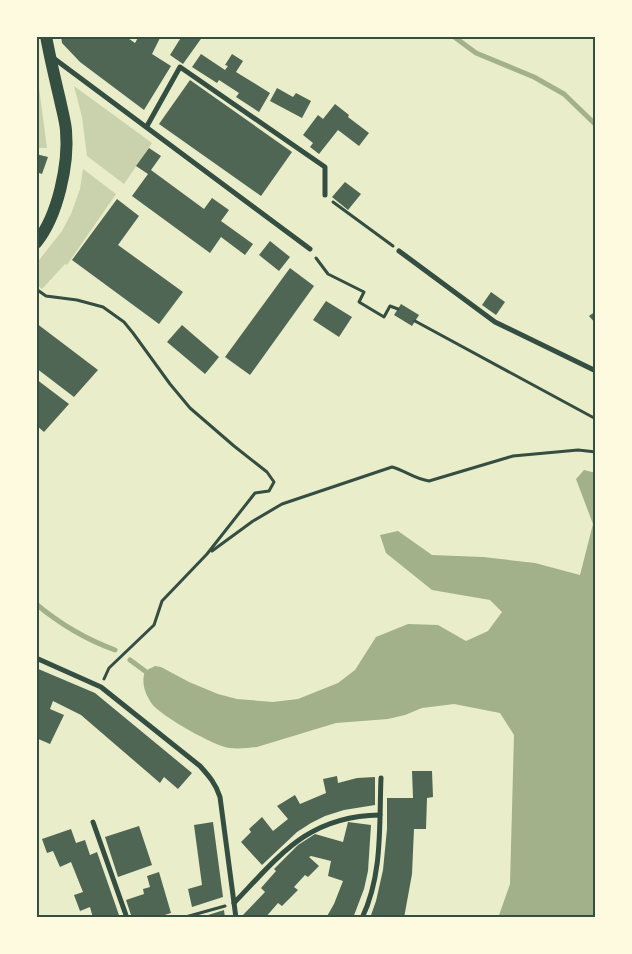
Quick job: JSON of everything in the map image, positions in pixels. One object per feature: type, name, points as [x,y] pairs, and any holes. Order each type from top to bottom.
[{"type":"main road","points":[[36,243],[42,237],[57,202],[66,151],[66,130],[46,36]]},
{"type":"street","points":[[50,56],[147,126],[310,249]]},
{"type":"street","points":[[147,126],[180,67],[324,167],[325,196]]},
{"type":"street","points":[[399,251],[495,322],[596,371]]},
{"type":"street","points":[[36,658],[101,686],[200,766],[210,777],[218,789],[220,797],[236,918]]},
{"type":"street","points":[[362,918],[376,873],[380,832],[381,778]]},
{"type":"street","points":[[234,903],[282,854],[310,831],[333,821],[364,815],[380,815]]},
{"type":"street","points":[[93,822],[127,918]]},
{"type":"path","points":[[325,196],[399,251]]},
{"type":"path","points":[[310,249],[328,274],[364,292],[359,302],[384,316],[390,306],[398,309]]},
{"type":"path","points":[[36,289],[46,296],[77,300],[103,307],[124,322],[190,408],[267,472],[274,482],[269,490],[255,493],[207,554],[162,601],[154,625],[109,668],[101,686]]},
{"type":"path","points":[[416,321],[596,419]]},
{"type":"path","points":[[207,554],[253,521],[282,504],[392,467],[420,480],[429,481],[513,456],[578,450],[596,452]]},
{"type":"path","points":[[182,918],[234,903]]},
{"type":"shaded area","points":[[36,65],[47,148],[36,148]]},
{"type":"shaded area","points":[[74,86],[152,143],[124,184],[87,156],[82,117]]},
{"type":"shaded area","points":[[83,169],[116,194],[67,265],[65,264],[42,289],[36,284],[36,264],[62,231],[71,214],[80,189]]},
{"type":"shaded area","points":[[584,470],[596,473],[596,918],[498,918],[510,884],[514,735],[500,713],[454,704],[422,708],[388,719],[336,723],[257,747],[229,748],[212,742],[176,723],[157,709],[147,696],[144,688],[145,671],[155,666],[161,667],[189,682],[218,694],[237,699],[273,702],[298,699],[338,683],[355,670],[376,637],[408,624],[438,625],[466,641],[488,631],[502,612],[490,600],[432,590],[386,553],[380,535],[398,531],[432,555],[483,557],[535,563],[580,575],[593,524],[576,479]]},
{"type":"building","points":[[61,36],[125,36],[135,43],[139,36],[157,36],[160,38],[152,54],[171,66],[144,110],[80,62],[62,43]]},
{"type":"building","points":[[182,36],[203,36],[183,64],[170,55]]},
{"type":"building","points":[[201,54],[225,70],[228,66],[225,65],[232,54],[243,61],[236,72],[270,93],[259,112],[236,97],[239,93],[219,80],[217,83],[192,67]]},
{"type":"building","points":[[190,80],[292,152],[261,196],[159,124]]},
{"type":"building","points":[[277,88],[293,97],[296,93],[311,101],[302,118],[270,101]]},
{"type":"building","points":[[335,104],[369,133],[359,146],[338,130],[319,154],[310,147],[313,143],[303,135],[318,115],[323,119]]},
{"type":"building","points":[[149,148],[161,156],[151,170],[204,209],[212,198],[229,210],[221,221],[253,244],[245,255],[221,237],[210,253],[132,196],[148,174],[136,166]]},
{"type":"building","points":[[36,154],[48,157],[42,174],[36,172]]},
{"type":"building","points":[[345,182],[361,194],[348,210],[332,197]]},
{"type":"building","points":[[117,199],[139,216],[118,245],[183,292],[159,324],[72,260]]},
{"type":"building","points":[[270,241],[290,257],[279,271],[259,255]]},
{"type":"building","points":[[290,268],[314,286],[250,375],[225,357]]},
{"type":"building","points":[[491,292],[505,302],[496,315],[482,305]]},
{"type":"building","points":[[326,301],[352,317],[339,337],[313,320]]},
{"type":"building","points":[[401,304],[419,315],[412,326],[394,315]]},
{"type":"building","points":[[596,311],[596,324],[589,316]]},
{"type":"building","points":[[36,323],[98,370],[74,397],[36,368]]},
{"type":"building","points":[[182,325],[219,357],[205,374],[167,342]]},
{"type":"building","points":[[36,379],[69,404],[44,432],[36,425]]},
{"type":"building","points":[[36,668],[95,693],[192,773],[178,789],[164,777],[160,783],[81,715],[53,701],[50,709],[64,715],[50,744],[36,738]]},
{"type":"building","points":[[412,771],[432,771],[433,797],[427,798],[426,829],[414,829],[412,874],[404,918],[370,918],[383,870],[387,829],[387,798],[413,798]]},
{"type":"building","points":[[337,776],[338,783],[357,778],[375,777],[375,805],[344,810],[311,823],[297,832],[262,865],[241,842],[251,832],[249,829],[262,817],[273,831],[288,819],[277,806],[295,795],[300,804],[326,793],[323,779]]},
{"type":"building","points":[[213,822],[223,897],[192,907],[188,889],[202,885],[194,825]]},
{"type":"building","points":[[348,822],[371,825],[368,871],[364,889],[353,918],[326,918],[343,881],[328,876],[331,861],[311,856],[309,857],[319,866],[308,877],[305,875],[294,887],[298,890],[282,906],[278,903],[265,918],[241,917],[265,892],[261,888],[276,871],[274,869],[298,845],[315,834],[343,842]]},
{"type":"building","points":[[139,826],[152,865],[118,877],[105,837]]},
{"type":"building","points":[[71,829],[76,843],[85,840],[90,855],[97,852],[120,918],[93,918],[90,907],[80,911],[74,895],[83,892],[71,862],[60,867],[53,851],[47,853],[42,839]]},
{"type":"building","points":[[159,872],[171,913],[155,918],[132,918],[126,900],[144,894],[143,889],[150,887],[147,876]]},
{"type":"building","points":[[224,910],[225,918],[206,918],[205,916]]},
{"type":"waterway","points":[[453,36],[476,53],[534,77],[564,94],[596,125]]},
{"type":"waterway","points":[[36,604],[73,630],[115,650]]},
{"type":"waterway","points":[[130,660],[145,671]]}]
